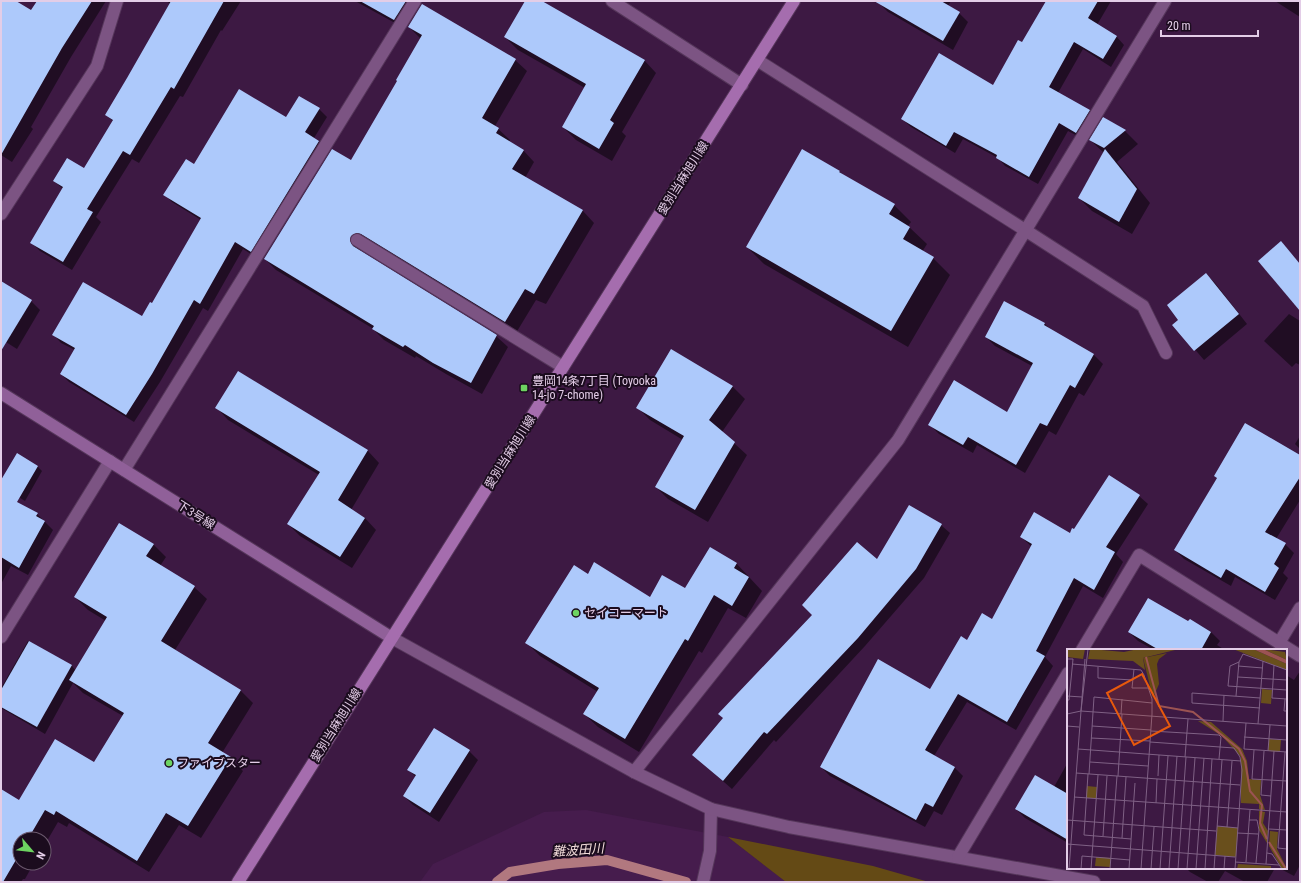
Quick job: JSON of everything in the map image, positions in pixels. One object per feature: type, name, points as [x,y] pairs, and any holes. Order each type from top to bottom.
[{"type":"main road","name":"愛別当麻旭川線","points":[[238,882],[794,1]]},
{"type":"street","points":[[1,214],[97,66],[117,1]]},
{"type":"street","points":[[124,470],[415,1]]},
{"type":"street","points":[[612,1],[742,85]]},
{"type":"street","points":[[634,772],[898,440],[1165,1]]},
{"type":"street","points":[[757,60],[1143,306],[1166,352]]},
{"type":"street","points":[[357,240],[563,367]]},
{"type":"street","name":"下3号線","points":[[1,393],[392,638]]},
{"type":"street","points":[[1,637],[110,461]]},
{"type":"street","points":[[1083,649],[1139,555],[1300,656]]},
{"type":"street","points":[[1279,643],[1300,608]]},
{"type":"street","points":[[392,638],[634,772],[711,809],[790,827],[1094,882]]},
{"type":"street","points":[[958,857],[1067,675]]},
{"type":"street","points":[[703,882],[710,851],[711,809]]},
{"type":"shaded area","points":[[586,810],[728,837],[786,882],[420,882],[433,864],[544,812]]},
{"type":"shaded area","points":[[728,837],[873,866],[929,882],[786,882]]},
{"type":"building","points":[[1,1],[16,1],[31,10],[37,1],[92,1],[62,48],[1,155]]},
{"type":"building","points":[[171,1],[224,1],[174,89],[171,87],[130,155],[123,151],[87,209],[93,212],[63,262],[30,243],[63,187],[53,181],[67,158],[84,168],[113,120],[105,115]]},
{"type":"building","points":[[360,1],[406,1],[394,20]]},
{"type":"building","points":[[525,1],[542,1],[645,60],[610,120],[614,123],[599,149],[562,127],[586,84],[504,37]]},
{"type":"building","points":[[874,1],[941,1],[960,12],[943,41]]},
{"type":"building","points":[[1046,1],[1098,1],[1088,18],[1117,36],[1103,59],[1074,42],[1049,87],[1090,110],[1076,133],[1059,123],[1029,177],[996,158],[997,155],[954,132],[946,146],[901,119],[939,53],[993,85],[1018,40],[1022,42]]},
{"type":"building","points":[[422,4],[516,59],[482,118],[499,128],[496,133],[524,150],[512,169],[583,210],[534,294],[525,289],[505,322],[361,234],[357,233],[351,236],[350,240],[353,246],[497,335],[471,383],[433,363],[405,345],[403,347],[372,329],[374,326],[264,259],[332,149],[351,160],[422,35],[408,27]]},
{"type":"building","points":[[239,89],[286,117],[299,96],[320,108],[305,132],[319,141],[251,252],[235,242],[200,304],[194,300],[152,374],[126,415],[60,374],[75,348],[52,335],[83,282],[142,316],[150,302],[152,303],[201,218],[163,195],[186,159],[194,164]]},
{"type":"building","points":[[1103,117],[1126,130],[1104,148],[1089,140]]},
{"type":"building","points":[[802,149],[895,204],[889,214],[910,227],[903,239],[934,257],[891,331],[746,247]]},
{"type":"building","points":[[1105,149],[1137,189],[1119,222],[1078,198]]},
{"type":"building","points":[[1281,241],[1300,264],[1300,311],[1258,261]]},
{"type":"building","points":[[1206,273],[1239,314],[1194,351],[1172,325],[1178,320],[1167,305]]},
{"type":"building","points":[[1,281],[32,300],[1,351]]},
{"type":"building","points":[[1004,301],[1045,323],[1044,325],[1094,354],[1075,388],[1070,385],[1047,426],[1040,423],[1016,465],[968,437],[963,445],[928,425],[954,380],[1007,412],[1033,363],[985,337]]},
{"type":"building","points":[[671,349],[733,386],[709,420],[735,442],[695,510],[655,487],[684,436],[636,408]]},
{"type":"building","points":[[238,371],[368,450],[338,500],[365,518],[340,557],[287,524],[320,472],[215,408]]},
{"type":"building","points":[[1245,423],[1300,455],[1300,477],[1265,532],[1286,543],[1274,564],[1279,568],[1265,592],[1226,569],[1221,578],[1174,550],[1217,478],[1214,476]]},
{"type":"building","points":[[17,453],[38,466],[17,502],[38,513],[36,516],[45,521],[19,568],[1,557],[1,480]]},
{"type":"building","points":[[1109,475],[1140,495],[1106,547],[1115,552],[1094,590],[1074,578],[1036,651],[1045,656],[1007,722],[958,694],[925,750],[955,767],[933,807],[925,803],[916,820],[820,767],[878,659],[930,689],[961,636],[967,640],[982,613],[992,619],[1032,544],[1020,537],[1034,512],[1070,533]]},
{"type":"building","points":[[909,505],[942,524],[916,569],[858,638],[767,734],[764,732],[723,781],[692,755],[723,718],[718,714],[812,615],[802,605],[857,542],[877,559]]},
{"type":"building","points":[[119,523],[154,544],[146,556],[195,586],[161,641],[241,690],[208,743],[231,757],[188,826],[166,813],[137,861],[56,811],[54,815],[45,810],[33,831],[12,831],[12,867],[3,882],[1,882],[1,789],[19,800],[55,739],[94,762],[124,713],[69,680],[107,617],[74,597]]},
{"type":"building","points":[[710,547],[737,563],[734,568],[749,577],[732,606],[714,595],[688,641],[685,639],[625,739],[583,714],[599,688],[525,643],[574,565],[588,574],[594,562],[650,597],[662,575],[685,588]]},
{"type":"building","points":[[1148,598],[1188,621],[1190,619],[1211,632],[1202,649],[1157,649],[1128,632]]},
{"type":"building","points":[[29,641],[72,665],[37,727],[1,707],[1,690]]},
{"type":"building","points":[[434,728],[470,750],[430,813],[403,796],[416,775],[407,770]]},
{"type":"building","points":[[1035,775],[1067,793],[1067,839],[1015,809]]},
{"type":"waterway","name":"難波田川","points":[[497,882],[510,872],[558,864],[607,860],[686,882]]},
{"type":"place","name":"豊岡14条7丁目 (Toyooka 14-jo 7-chome)","points":[[524,388]]},
{"type":"place","name":"セイコーマート","points":[[576,613]]},
{"type":"place","name":"ファイブスター","points":[[169,763]]}]
